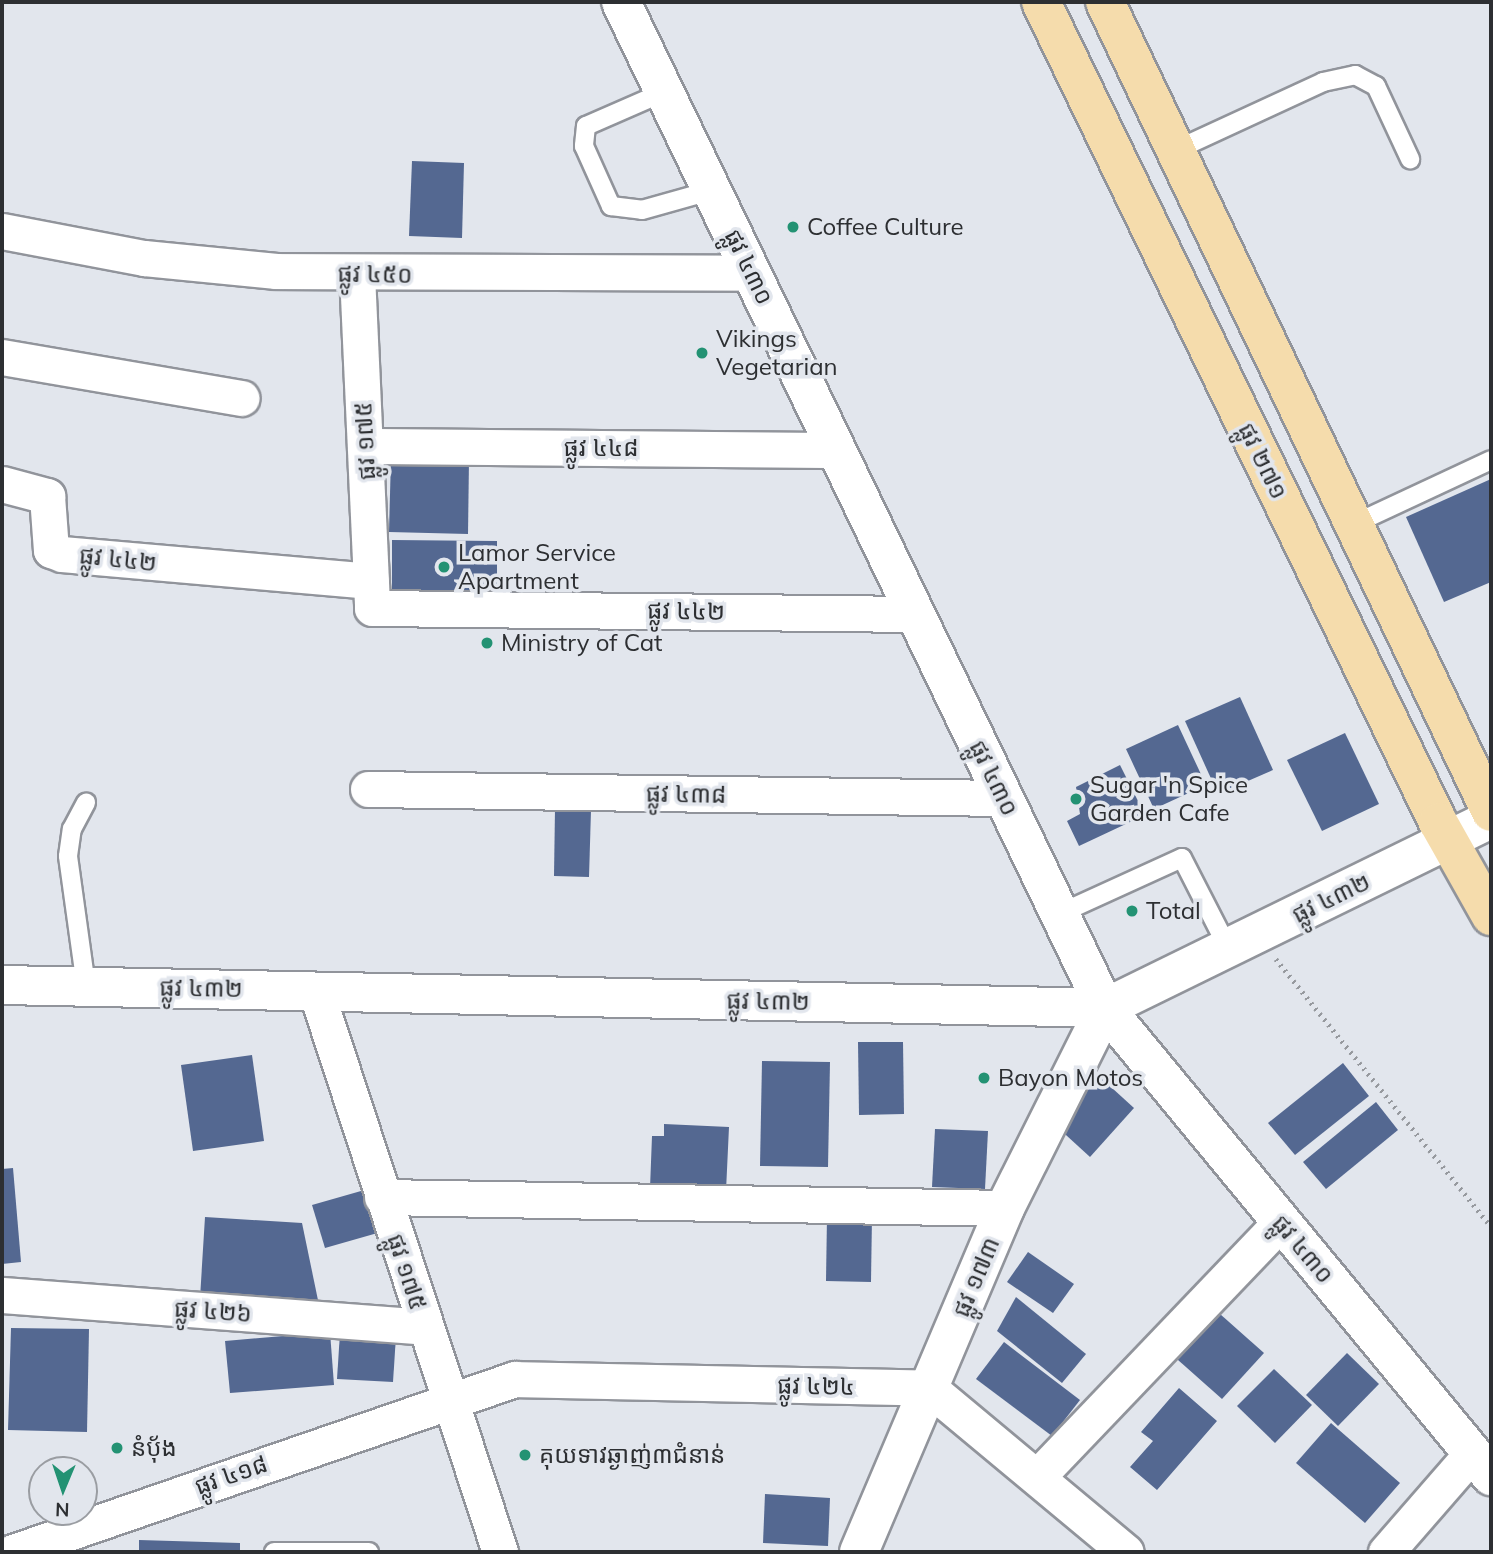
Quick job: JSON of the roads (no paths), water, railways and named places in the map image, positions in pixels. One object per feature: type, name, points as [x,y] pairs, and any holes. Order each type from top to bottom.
[{"type":"main road","name":"ផ្លូវ ២៧១","points":[[1041,2],[1448,842],[1491,916]]},
{"type":"main road","points":[[1105,2],[1491,812]]},
{"type":"street","name":"ផ្លូវ ៤៣០","points":[[621,2],[1105,1008],[1482,1464]]},
{"type":"street","name":"ផ្លូវ ៤៥០","points":[[2,231],[144,258],[357,274],[752,273]]},
{"type":"street","name":"ផ្លូវ ១៧៥","points":[[357,274],[372,594]]},
{"type":"street","points":[[2,357],[242,398]]},
{"type":"street","name":"ផ្លូវ ៤៤៨","points":[[365,446],[837,450]]},
{"type":"street","name":"ផ្លូវ ៤៤២","points":[[2,484],[47,496],[51,550],[62,554],[372,594],[915,614]]},
{"type":"street","name":"ផ្លូវ ៤៣៨","points":[[368,789],[1004,798]]},
{"type":"street","name":"ផ្លូវ ៤៣២","points":[[2,985],[1105,1008],[1491,819]]},
{"type":"street","name":"ផ្លូវ ១៧៥","points":[[316,991],[500,1552]]},
{"type":"street","name":"ផ្លូវ ១៧៣","points":[[859,1552],[1005,1208],[1105,1008]]},
{"type":"street","points":[[382,1197],[1005,1208]]},
{"type":"street","points":[[1039,1475],[1281,1222]]},
{"type":"street","name":"ផ្លូវ ៤២៦","points":[[2,1295],[425,1327]]},
{"type":"street","name":"ផ្លូវ ៤២៤","points":[[449,1399],[515,1379],[929,1388]]},
{"type":"street","points":[[929,1388],[1039,1475],[1126,1552]]},
{"type":"street","name":"ផ្លូវ ៤១៨","points":[[13,1552],[449,1399]]},
{"type":"street","points":[[1386,1552],[1482,1464]]},
{"type":"lane","points":[[1176,150],[1323,82],[1355,75],[1376,86],[1410,159]]},
{"type":"lane","points":[[664,92],[586,126],[584,146],[611,206],[642,210],[713,190]]},
{"type":"lane","points":[[1354,524],[1491,460]]},
{"type":"lane","points":[[86,803],[74,821],[68,856],[86,986]]},
{"type":"lane","points":[[1059,914],[1182,858],[1242,941]]},
{"type":"lane","points":[[274,1552],[369,1552]]},
{"type":"place","name":"Coffee Culture","points":[[793,227]]},
{"type":"place","name":"Vikings Vegetarian","points":[[702,353]]},
{"type":"place","name":"Lamor Service Apartment","points":[[444,567]]},
{"type":"place","name":"Ministry of Cat","points":[[487,643]]},
{"type":"place","name":"Sugar 'n Spice Garden Cafe","points":[[1076,799]]},
{"type":"place","name":"Total","points":[[1132,911]]},
{"type":"place","name":"Bayon Motos","points":[[984,1078]]},
{"type":"place","name":"នំប៉័ង","points":[[117,1448]]},
{"type":"place","name":"គុយទាវឆ្ងាញ់៣ជំនាន់","points":[[525,1455]]}]
